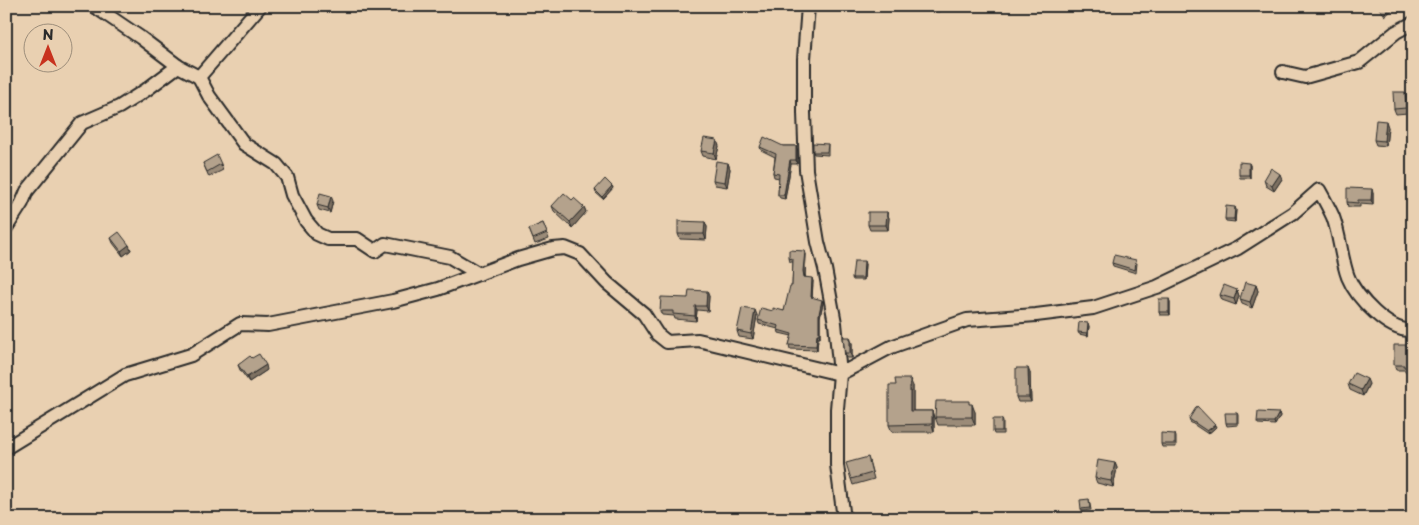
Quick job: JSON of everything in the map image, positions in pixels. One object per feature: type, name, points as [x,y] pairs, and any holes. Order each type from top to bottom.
[{"type":"street","points":[[94,6],[142,38],[178,66],[199,77],[209,96],[244,144],[276,164],[287,177],[295,201],[306,221],[317,234],[328,240],[356,240],[375,251],[385,244],[450,257],[479,274]]},
{"type":"street","points":[[199,77],[260,6]]},
{"type":"street","points":[[808,6],[804,59],[806,170],[818,242],[835,323],[840,374],[837,409],[837,465],[844,519]]},
{"type":"street","points":[[1283,72],[1306,77],[1358,62],[1396,32],[1413,23]]},
{"type":"street","points":[[6,228],[22,204],[27,191],[82,123],[126,103],[178,66]]},
{"type":"street","points":[[6,448],[125,375],[191,355],[240,324],[268,325],[393,301],[438,289],[518,259],[553,249],[564,248],[580,254],[607,283],[644,314],[656,334],[667,342],[698,340],[840,374],[891,347],[967,320],[1036,315],[1093,308],[1157,287],[1238,248],[1292,213],[1319,190],[1333,217],[1349,278],[1364,301],[1388,324],[1413,330]]},
{"type":"building","points":[[1379,6],[1393,6],[1384,14]]},
{"type":"building","points":[[1393,92],[1405,92],[1406,108],[1394,109]]},
{"type":"building","points":[[1376,120],[1386,121],[1384,141],[1374,140]]},
{"type":"building","points":[[764,137],[783,146],[796,146],[796,160],[790,160],[784,195],[778,195],[779,174],[773,173],[776,154],[760,147]]},
{"type":"building","points":[[704,138],[717,140],[714,153],[701,151]]},
{"type":"building","points":[[813,143],[828,144],[827,152],[813,152]]},
{"type":"building","points":[[217,155],[221,164],[207,172],[203,163]]},
{"type":"building","points":[[716,161],[728,163],[725,182],[713,180]]},
{"type":"building","points":[[1239,162],[1249,163],[1249,175],[1239,175]]},
{"type":"building","points":[[1271,168],[1280,174],[1272,186],[1264,180]]},
{"type":"building","points":[[605,179],[612,186],[602,197],[595,190]]},
{"type":"building","points":[[1347,188],[1372,189],[1371,200],[1358,200],[1358,203],[1347,202]]},
{"type":"building","points":[[320,193],[331,196],[328,208],[317,205]]},
{"type":"building","points":[[564,193],[572,200],[574,198],[584,207],[570,222],[552,206]]},
{"type":"building","points":[[1226,206],[1235,207],[1234,219],[1225,219]]},
{"type":"building","points":[[868,212],[887,212],[886,225],[868,225]]},
{"type":"building","points":[[678,221],[705,222],[704,234],[678,234]]},
{"type":"building","points":[[543,223],[547,233],[533,239],[529,229]]},
{"type":"building","points":[[119,232],[129,245],[121,251],[111,238]]},
{"type":"building","points":[[789,250],[805,251],[804,277],[812,278],[811,297],[822,300],[816,346],[789,345],[792,334],[778,330],[779,326],[758,320],[761,308],[773,311],[773,308],[784,311],[790,286],[792,286],[793,259],[789,258]]},
{"type":"building","points":[[1114,255],[1136,260],[1135,270],[1112,263]]},
{"type":"building","points":[[854,261],[864,261],[863,278],[852,278]]},
{"type":"building","points":[[1245,282],[1256,285],[1250,302],[1240,299]]},
{"type":"building","points":[[1224,285],[1237,290],[1234,299],[1220,295]]},
{"type":"building","points":[[689,290],[707,291],[706,306],[695,306],[695,316],[673,314],[673,311],[660,311],[661,297],[688,298]]},
{"type":"building","points":[[1159,299],[1169,299],[1169,312],[1159,312]]},
{"type":"building","points":[[742,308],[755,310],[751,334],[737,331]]},
{"type":"building","points":[[1079,322],[1088,323],[1087,333],[1078,332]]},
{"type":"building","points":[[843,337],[850,337],[850,353],[845,353]]},
{"type":"building","points":[[1394,345],[1413,345],[1413,367],[1394,365]]},
{"type":"building","points":[[259,354],[266,365],[247,377],[238,365],[250,356],[252,358]]},
{"type":"building","points":[[1016,368],[1028,368],[1029,397],[1016,397]]},
{"type":"building","points":[[1354,373],[1367,379],[1361,390],[1348,384]]},
{"type":"building","points":[[895,379],[910,379],[910,411],[932,411],[932,424],[889,425],[889,385],[896,385]]},
{"type":"building","points":[[936,401],[969,401],[969,404],[972,404],[972,417],[935,417]]},
{"type":"building","points":[[1197,406],[1215,425],[1207,431],[1189,419]]},
{"type":"building","points":[[1258,412],[1279,413],[1274,422],[1257,422]]},
{"type":"building","points":[[1225,413],[1237,413],[1237,423],[1226,423]]},
{"type":"building","points":[[993,419],[1002,419],[1002,431],[993,431]]},
{"type":"building","points":[[1161,433],[1175,434],[1175,444],[1161,444]]},
{"type":"building","points":[[868,457],[872,473],[851,479],[846,463]]},
{"type":"building","points":[[1098,460],[1115,463],[1111,481],[1095,478]]},
{"type":"building","points":[[1089,499],[1090,508],[1081,509],[1080,500]]}]
